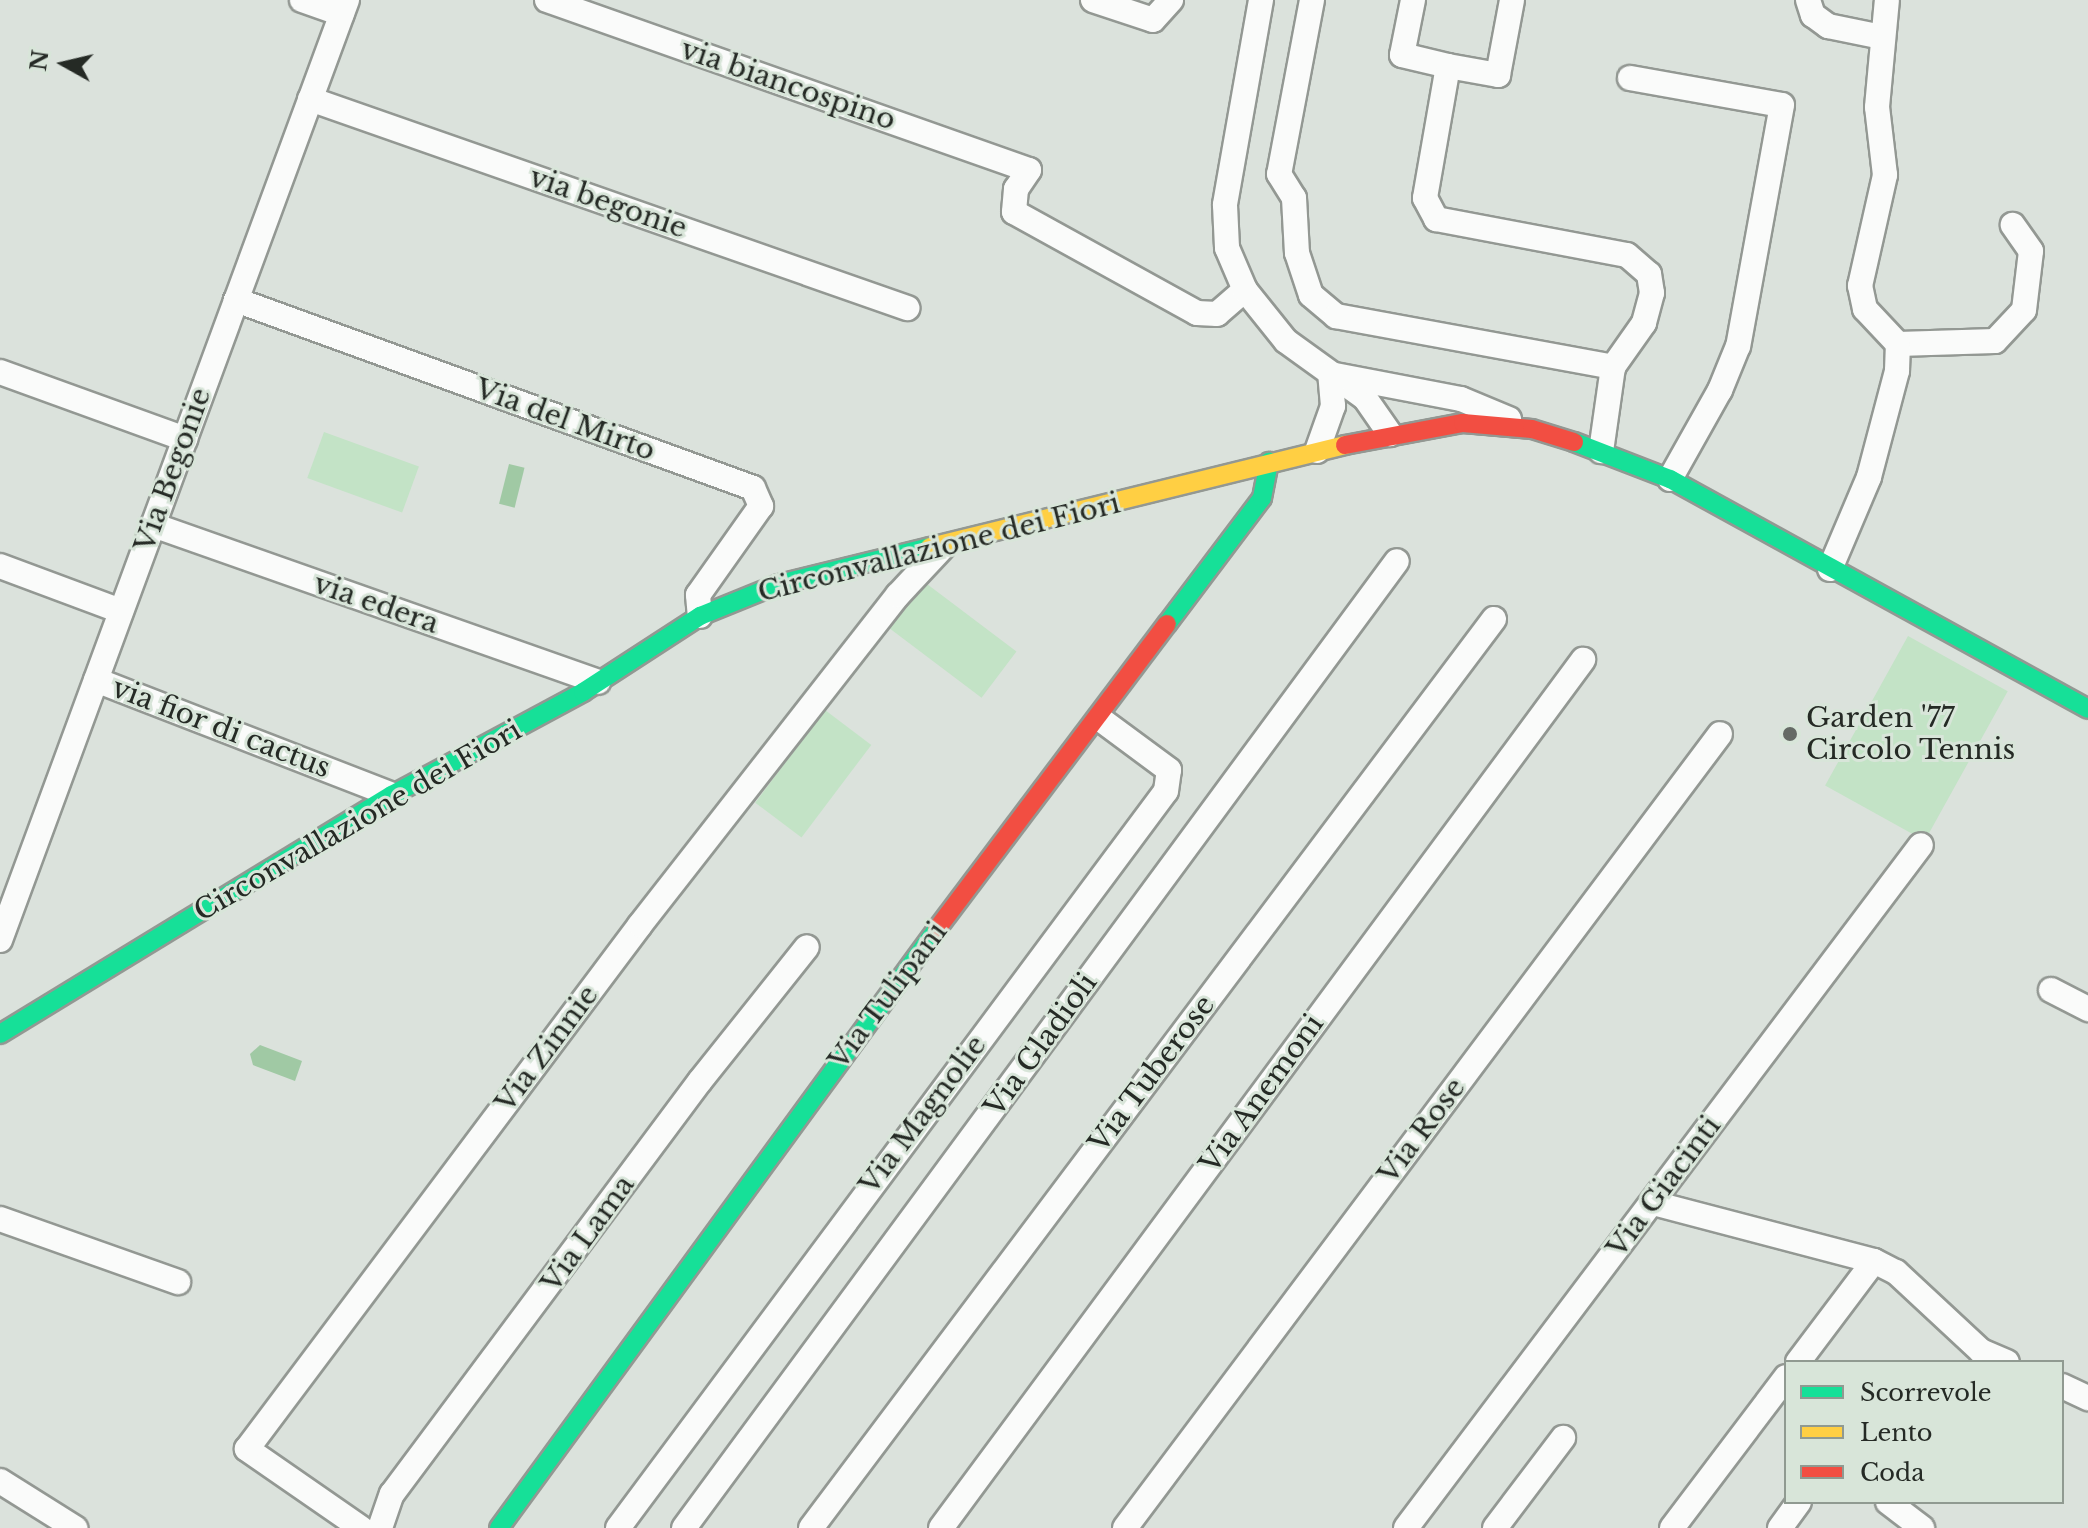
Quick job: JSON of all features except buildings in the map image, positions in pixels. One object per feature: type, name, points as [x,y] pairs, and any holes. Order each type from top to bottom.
[{"type":"street","points":[[302,0],[344,7]]},
{"type":"street","name":"via biancospino","points":[[547,0],[1029,170],[1013,200],[1014,212],[1022,219],[1197,313],[1217,314],[1245,290]]},
{"type":"street","points":[[1093,0],[1153,20],[1171,0]]},
{"type":"street","points":[[1261,0],[1225,205],[1227,248],[1245,290],[1286,341],[1365,398],[1390,434]]},
{"type":"street","points":[[1312,0],[1279,174],[1294,198],[1297,253],[1311,295],[1336,316],[1613,367]]},
{"type":"street","points":[[1413,0],[1402,55],[1498,75],[1512,0]]},
{"type":"street","points":[[1808,0],[1813,15],[1828,26],[1882,37]]},
{"type":"street","points":[[1830,569],[1869,477],[1897,371],[1898,344],[1865,309],[1860,286],[1885,175],[1877,107],[1887,0]]},
{"type":"street","name":"Via Begonie","points":[[0,940],[344,7]]},
{"type":"street","points":[[1448,66],[1425,198],[1436,219],[1627,255],[1649,274],[1652,293],[1644,323],[1613,367],[1601,451]]},
{"type":"street","points":[[1630,78],[1782,105],[1738,346],[1720,390],[1670,479]]},
{"type":"street","name":"via begonie","points":[[310,99],[907,308]]},
{"type":"street","points":[[1898,344],[1995,341],[2024,310],[2031,251],[2013,225]]},
{"type":"street","name":"Via del Mirto","points":[[236,300],[753,488],[761,506],[698,595],[700,616]]},
{"type":"street","points":[[0,372],[185,439]]},
{"type":"street","points":[[1330,374],[1461,399],[1532,429]]},
{"type":"street","points":[[1317,451],[1333,406],[1330,374]]},
{"type":"street","name":"Circonvallazione dei Fiori","points":[[0,1034],[392,795],[598,682],[700,616],[779,584],[942,548],[1269,462],[1390,434],[1463,423],[1532,429],[1601,451],[1670,479],[2088,709]]},
{"type":"street","name":"Via Tulipani","points":[[499,1528],[775,1144],[1100,719],[1262,498],[1269,462]]},
{"type":"street","name":"via edera","points":[[153,525],[598,682]]},
{"type":"street","name":"Via Zinnie","points":[[361,1528],[247,1449],[640,925],[898,595],[942,548]]},
{"type":"street","name":"Via Gladioli","points":[[684,1528],[1397,561]]},
{"type":"street","points":[[0,566],[121,611]]},
{"type":"street","name":"Via Tuberose","points":[[811,1528],[1494,619]]},
{"type":"street","name":"Via Anemoni","points":[[941,1528],[1583,660]]},
{"type":"street","name":"via fior di cactus","points":[[96,680],[392,795]]},
{"type":"street","name":"Via Magnolie","points":[[618,1528],[1166,791],[1169,770],[1100,719]]},
{"type":"street","name":"Via Rose","points":[[1125,1528],[1720,734]]},
{"type":"street","name":"Via Giacinti","points":[[1406,1528],[1921,845]]},
{"type":"street","name":"Via Lama","points":[[380,1528],[392,1494],[700,1081],[807,947]]},
{"type":"street","points":[[2051,990],[2088,1009]]},
{"type":"street","points":[[1653,1203],[1874,1261],[1896,1272],[1981,1351],[2002,1360]]},
{"type":"street","points":[[0,1219],[178,1282]]},
{"type":"street","points":[[1800,1360],[1874,1261]]},
{"type":"street","points":[[1672,1528],[1784,1380]]},
{"type":"street","points":[[2064,1387],[2088,1398]]},
{"type":"street","points":[[1495,1528],[1563,1438]]},
{"type":"street","points":[[0,1481],[75,1528]]},
{"type":"street","points":[[1780,1528],[1798,1504]]},
{"type":"street","points":[[1891,1504],[1922,1528]]},
{"type":"shaded area","points":[[324,432],[419,467],[402,513],[307,478]]},
{"type":"shaded area","points":[[509,464],[525,468],[515,508],[499,504]]},
{"type":"shaded area","points":[[923,581],[1016,651],[982,698],[888,627]]},
{"type":"shaded area","points":[[1908,636],[2008,691],[1925,841],[1825,786]]},
{"type":"shaded area","points":[[825,710],[871,745],[802,838],[755,803]]},
{"type":"shaded area","points":[[260,1045],[302,1061],[295,1081],[253,1065],[250,1054]]},
{"type":"traffic: fast","points":[[1574,442],[1670,479],[2088,709]]},
{"type":"traffic: fast","points":[[1167,624],[1262,498],[1269,462]]},
{"type":"traffic: fast","points":[[0,1034],[392,795],[583,692],[700,616],[779,584],[930,547]]},
{"type":"traffic: fast","points":[[499,1528],[937,929]]},
{"type":"traffic: slow","points":[[930,547],[1345,445]]},
{"type":"traffic: jam","points":[[1345,445],[1463,423],[1532,429],[1574,442]]},
{"type":"traffic: jam","points":[[937,929],[1167,624]]},
{"type":"place","name":"Garden '77 Circolo Tennis","points":[[1790,734]]}]
